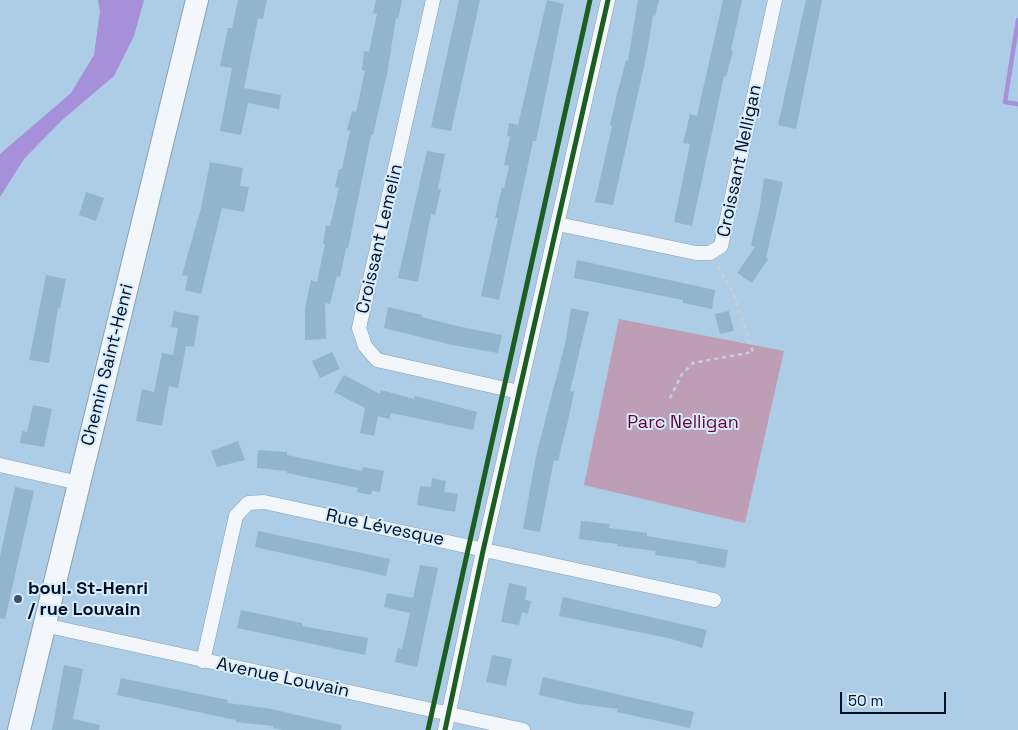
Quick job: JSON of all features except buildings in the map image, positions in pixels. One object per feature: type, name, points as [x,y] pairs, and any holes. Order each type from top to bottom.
[{"type":"main road","name":"Chemin Saint-Henri","points":[[19,730],[198,0]]},
{"type":"street","name":"Croissant Lemelin","points":[[434,0],[360,328],[364,346],[377,360],[520,392]]},
{"type":"street","points":[[445,730],[608,0]]},
{"type":"street","name":"Croissant Nelligan","points":[[558,224],[696,253],[710,253],[721,246],[775,0]]},
{"type":"street","points":[[0,465],[79,483]]},
{"type":"street","name":"Rue Lévesque","points":[[203,661],[236,516],[248,502],[264,502],[714,600]]},
{"type":"street","name":"Avenue Louvain","points":[[44,625],[522,730]]},
{"type":"path","points":[[670,398],[682,374],[692,363],[753,352],[734,294],[710,253]]},
{"type":"green space","name":"Parc Nelligan","points":[[619,319],[784,351],[745,523],[584,485]]},
{"type":"shaded area","points":[[98,0],[144,0],[134,36],[114,76],[61,121],[24,159],[0,197],[0,154],[71,93],[94,55],[100,11]]},
{"type":"waterway","points":[[1018,20],[1005,102],[1018,104]]},
{"type":"cycle path","points":[[428,730],[590,0]]},
{"type":"cycle path","points":[[445,730],[483,551],[608,0]]},
{"type":"place","name":"boul. St-Henri / rue Louvain","points":[[18,599]]}]
